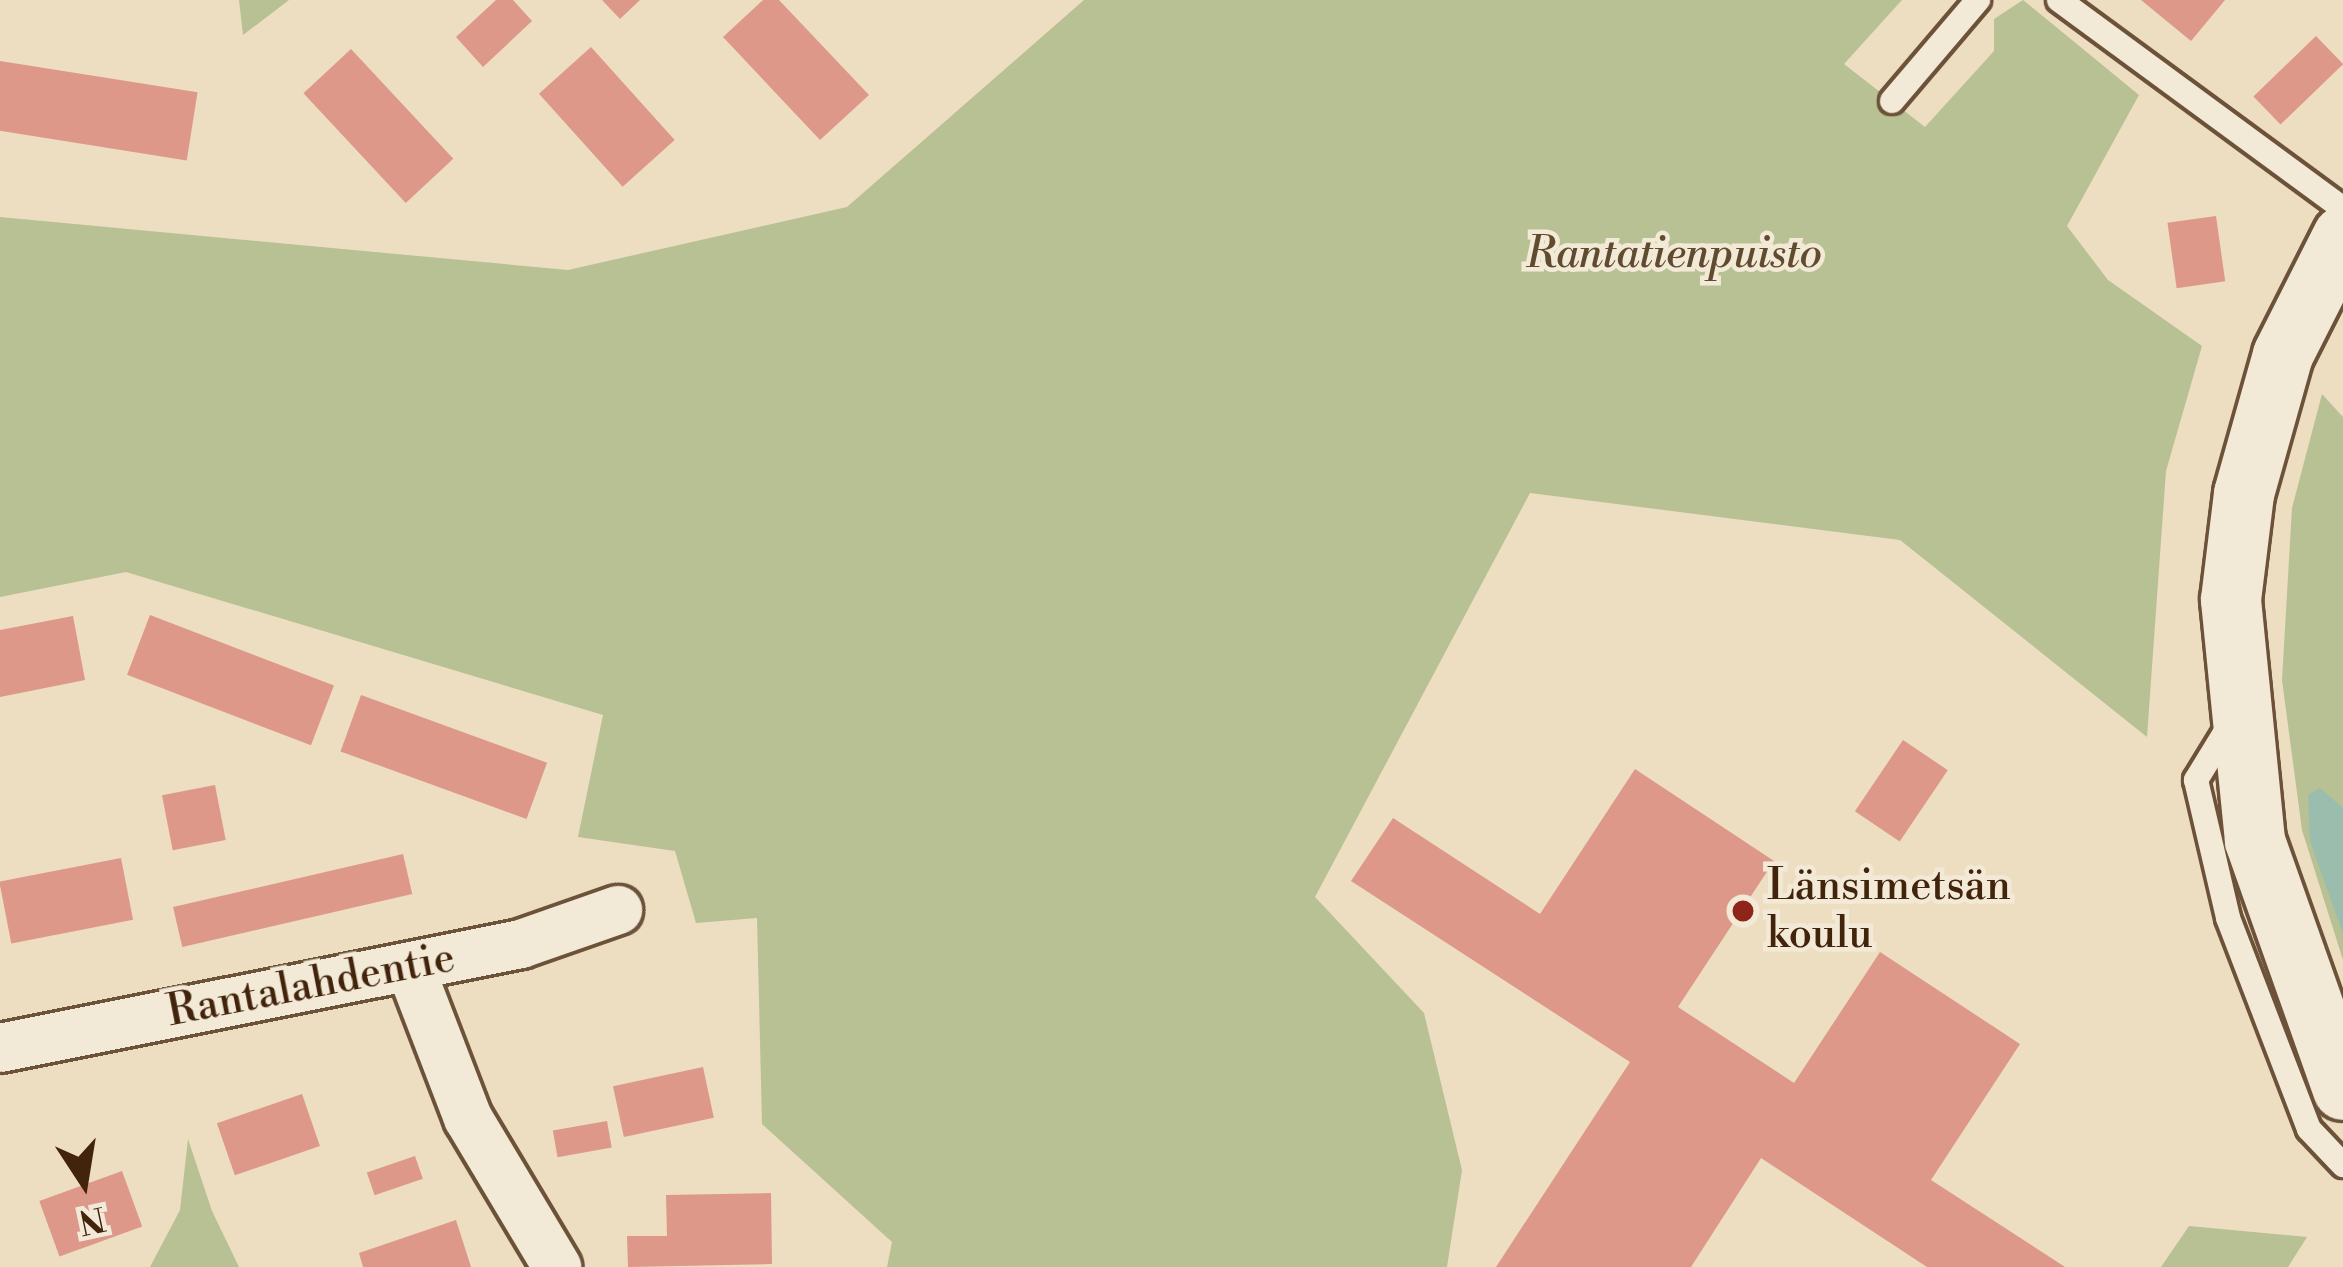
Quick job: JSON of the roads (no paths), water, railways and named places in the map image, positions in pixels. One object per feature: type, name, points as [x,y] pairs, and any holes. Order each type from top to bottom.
[{"type":"street","points":[[2343,236],[2283,355],[2244,494],[2231,600],[2235,716],[2255,841],[2343,1090]]},
{"type":"street","name":"Rantalahdentie","points":[[0,1048],[410,967],[618,910]]},
{"type":"street","points":[[410,967],[468,1118],[557,1267]]},
{"type":"lane","points":[[1892,101],[1978,0]]},
{"type":"lane","points":[[2059,0],[2343,209]]},
{"type":"lane","points":[[2235,716],[2196,780],[2228,918],[2309,1129],[2343,1165]]},
{"type":"place","name":"Länsimetsän koulu","points":[[1743,911]]},
{"type":"park label","name":"Rantatienpuisto","points":[[1674,255]]}]
